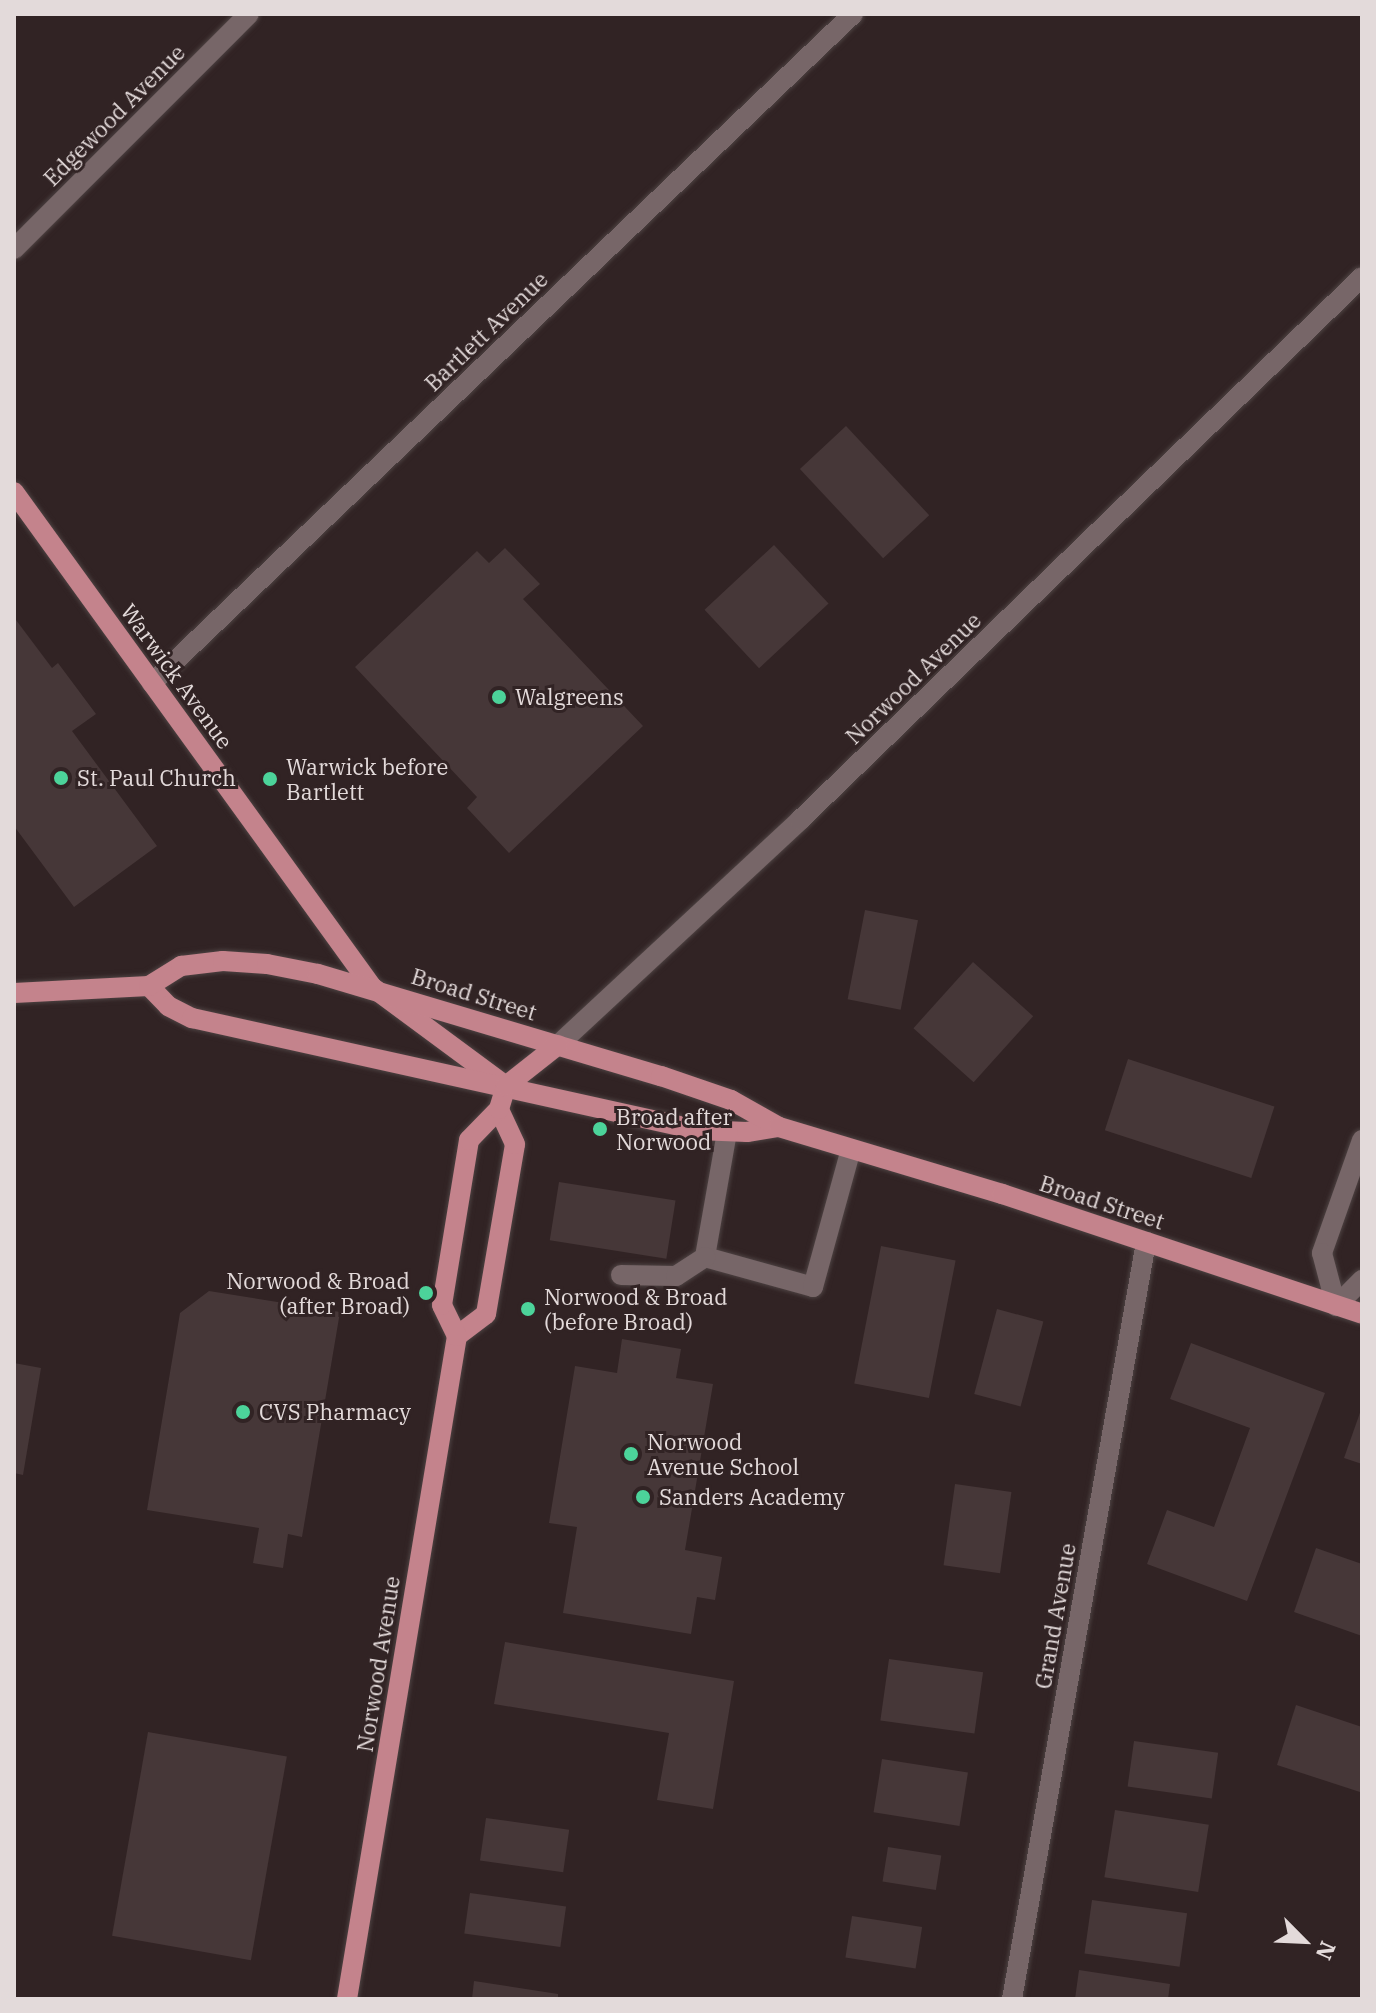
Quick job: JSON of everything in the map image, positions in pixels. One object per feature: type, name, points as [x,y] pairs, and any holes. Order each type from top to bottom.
[{"type":"main road","name":"Warwick Avenue","points":[[14,492],[372,987],[506,1086]]},
{"type":"main road","name":"Broad Street","points":[[14,993],[149,986],[181,966],[223,961],[286,967],[372,987],[707,1091],[779,1127],[1146,1242],[1362,1314]]},
{"type":"main road","name":"Broad Street","points":[[149,986],[168,1006],[192,1018],[697,1130],[727,1132],[779,1127]]},
{"type":"main road","name":"Norwood Avenue","points":[[506,1086],[558,1045]]},
{"type":"main road","points":[[499,1109],[515,1144],[492,1284],[486,1314],[457,1336],[442,1305],[469,1140],[499,1109],[506,1086]]},
{"type":"main road","name":"Norwood Avenue","points":[[347,1999],[457,1336]]},
{"type":"street","name":"Edgewood Avenue","points":[[14,249],[249,14]]},
{"type":"street","name":"Bartlett Avenue","points":[[152,683],[853,14]]},
{"type":"street","name":"Norwood Avenue","points":[[558,1045],[800,820],[1362,277]]},
{"type":"street","points":[[621,1275],[676,1276],[705,1257],[727,1132]]},
{"type":"street","points":[[1336,1306],[1322,1253],[1362,1140]]},
{"type":"street","points":[[705,1257],[813,1287],[851,1149]]},
{"type":"street","name":"Grand Avenue","points":[[1012,1999],[1146,1242]]},
{"type":"street","points":[[1336,1306],[1362,1280]]},
{"type":"building","points":[[846,426],[929,515],[883,558],[800,469]]},
{"type":"building","points":[[774,545],[829,604],[759,668],[705,610]]},
{"type":"building","name":"Walgreens","points":[[505,548],[540,584],[523,599],[643,726],[509,853],[467,808],[477,797],[355,667],[477,551],[489,563]]},
{"type":"building","name":"St. Paul Church","points":[[16,620],[52,668],[58,663],[96,714],[72,731],[157,846],[74,907],[14,826]]},
{"type":"building","points":[[865,910],[918,920],[901,1010],[848,999]]},
{"type":"building","points":[[973,962],[1033,1016],[974,1082],[913,1028]]},
{"type":"building","points":[[1128,1059],[1274,1107],[1251,1178],[1105,1130]]},
{"type":"building","points":[[559,1182],[676,1200],[666,1259],[550,1240]]},
{"type":"building","points":[[881,1246],[956,1261],[929,1398],[854,1383]]},
{"type":"building","name":"CVS Pharmacy","points":[[209,1291],[340,1312],[302,1537],[288,1534],[283,1568],[253,1563],[259,1528],[147,1510],[180,1313]]},
{"type":"building","points":[[997,1309],[1043,1321],[1021,1406],[974,1394]]},
{"type":"building","name":"Norwood Avenue School","points":[[622,1339],[681,1349],[676,1378],[713,1384],[685,1550],[722,1557],[715,1600],[697,1597],[691,1634],[563,1613],[577,1527],[549,1523],[575,1366],[617,1373]]},
{"type":"building","points":[[1191,1343],[1325,1393],[1247,1601],[1147,1564],[1167,1510],[1214,1527],[1250,1428],[1170,1399]]},
{"type":"building","points":[[14,1363],[41,1368],[23,1475],[14,1473]]},
{"type":"building","points":[[1362,1407],[1362,1464],[1344,1458]]},
{"type":"building","points":[[955,1484],[1011,1492],[1000,1573],[944,1565]]},
{"type":"building","points":[[1316,1548],[1362,1564],[1362,1636],[1294,1612]]},
{"type":"building","points":[[505,1642],[734,1681],[713,1809],[657,1800],[669,1733],[494,1704]]},
{"type":"building","points":[[889,1659],[983,1672],[974,1734],[880,1720]]},
{"type":"building","points":[[1296,1705],[1362,1727],[1360,1792],[1277,1765]]},
{"type":"building","points":[[148,1732],[287,1756],[251,1960],[112,1936]]},
{"type":"building","points":[[1134,1741],[1218,1753],[1212,1798],[1128,1787]]},
{"type":"building","points":[[882,1759],[968,1773],[959,1826],[874,1812]]},
{"type":"building","points":[[1115,1810],[1209,1825],[1198,1892],[1104,1877]]},
{"type":"building","points":[[486,1818],[569,1830],[563,1872],[480,1861]]},
{"type":"building","points":[[888,1847],[941,1855],[936,1890],[883,1882]]},
{"type":"building","points":[[470,1893],[566,1906],[560,1947],[464,1934]]},
{"type":"building","points":[[1092,1900],[1187,1913],[1180,1967],[1084,1953]]},
{"type":"building","points":[[852,1916],[922,1927],[916,1969],[845,1957]]},
{"type":"building","points":[[1079,1970],[1170,1984],[1168,1999],[1075,1999]]},
{"type":"building","points":[[474,1981],[558,1994],[558,1999],[472,1999]]},
{"type":"place","name":"Walgreens","points":[[499,697]]},
{"type":"place","name":"St. Paul Church","points":[[61,778]]},
{"type":"place","name":"Warwick before Bartlett","points":[[270,779]]},
{"type":"place","name":"Broad after Norwood","points":[[600,1129]]},
{"type":"place","name":"Norwood & Broad (after Broad)","points":[[426,1293]]},
{"type":"place","name":"Norwood & Broad (before Broad)","points":[[528,1309]]},
{"type":"place","name":"CVS Pharmacy","points":[[243,1412]]},
{"type":"place","name":"Norwood Avenue School","points":[[631,1454]]},
{"type":"place","name":"Sanders Academy","points":[[643,1497]]}]
